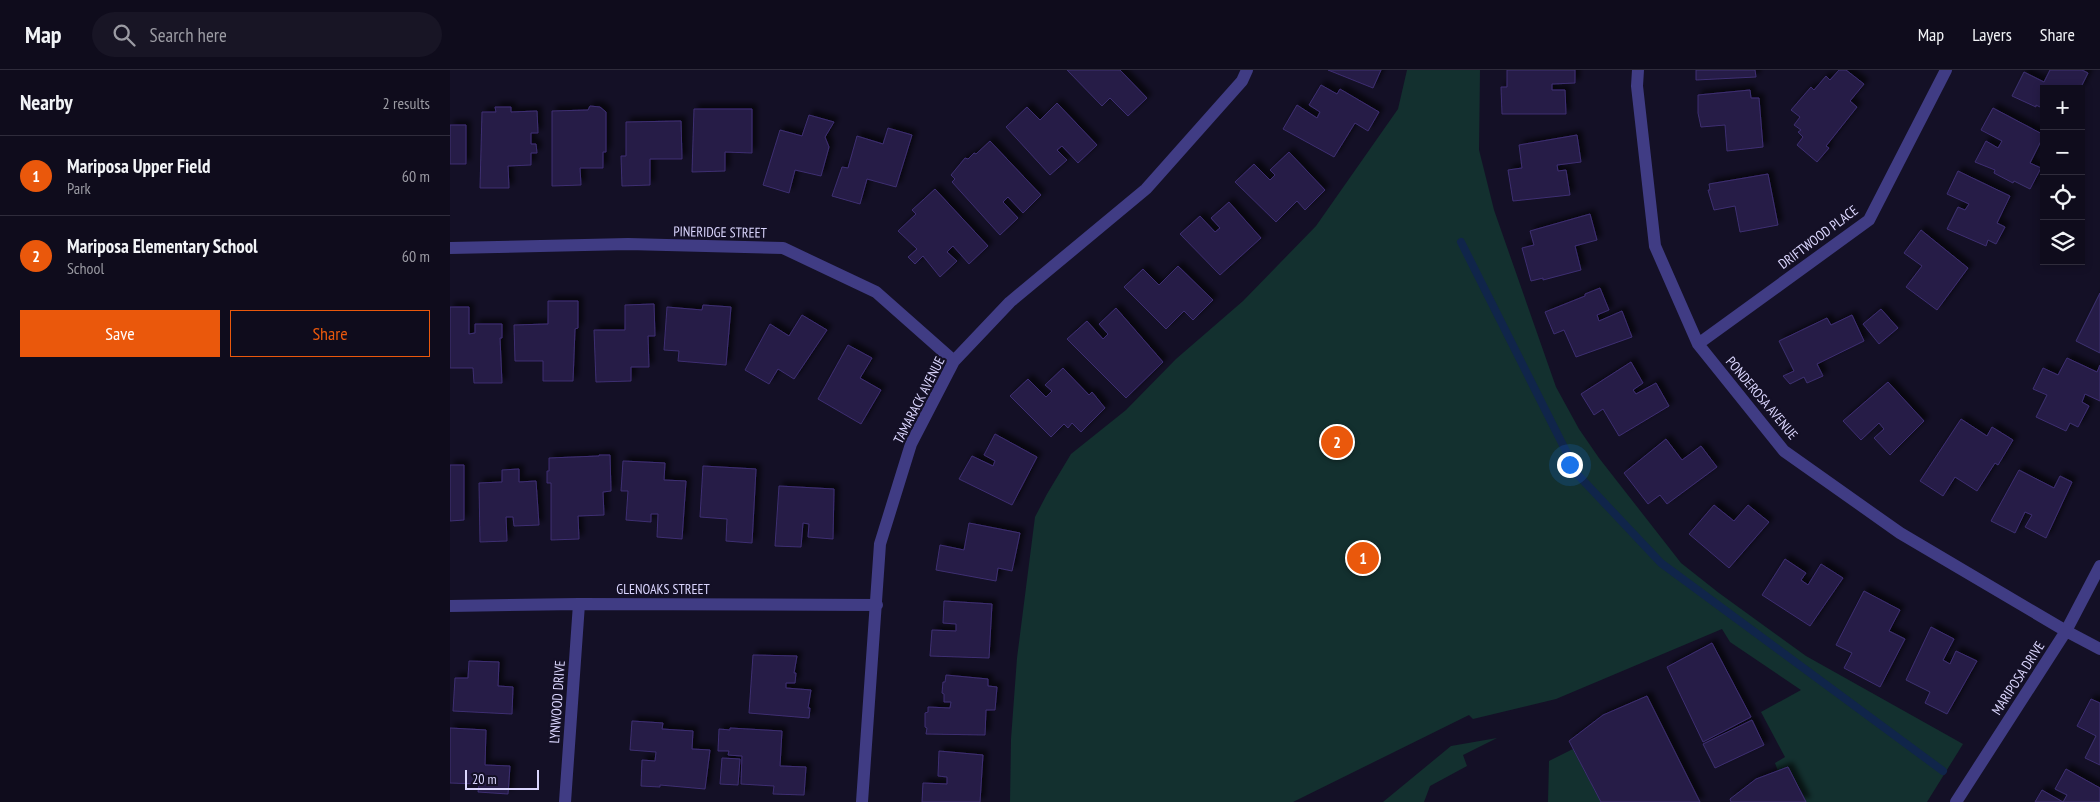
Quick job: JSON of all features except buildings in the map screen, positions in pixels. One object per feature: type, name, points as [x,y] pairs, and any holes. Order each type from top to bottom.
[{"type":"street","name":"TAMARACK AVENUE","points":[[862,802],[880,544],[908,454],[954,361],[1010,302],[1146,190],[1242,81],[1246,70]]},
{"type":"street","name":"PONDEROSA AVENUE","points":[[1638,70],[1636,86],[1655,246],[1698,344],[1784,450],[1900,533],[2100,649]]},
{"type":"street","name":"DRIFTWOOD PLACE","points":[[1698,344],[1869,220],[1946,70]]},
{"type":"street","name":"PINERIDGE STREET","points":[[450,248],[628,244],[783,248],[876,292],[954,361]]},
{"type":"street","name":"MARIPOSA DRIVE","points":[[1956,802],[2066,631],[2100,566]]},
{"type":"street","name":"GLENOAKS STREET","points":[[450,606],[579,604],[877,605]]},
{"type":"street","name":"LYNWOOD DRIVE","points":[[565,802],[579,604]]},
{"type":"green space","points":[[1407,70],[1480,70],[1479,150],[1494,210],[1556,387],[1579,429],[1599,458],[1681,563],[1719,593],[1806,656],[1963,744],[1927,802],[1806,802],[1788,767],[1778,771],[1775,763],[1785,757],[1761,712],[1801,690],[1730,642],[1722,629],[1556,699],[1473,719],[1469,715],[1293,802],[1010,802],[1011,739],[1017,658],[1035,517],[1047,494],[1071,454],[1126,410],[1176,359],[1243,301],[1316,226],[1398,109]]},
{"type":"green space","points":[[1497,738],[1463,755],[1467,766],[1430,786],[1424,802],[1383,802],[1451,746]]},
{"type":"green space","points":[[1573,749],[1601,802],[1548,802],[1549,761]]},
{"type":"waterway","points":[[1461,242],[1578,475],[1661,563],[1943,771]]},
{"type":"place","name":"Mariposa Elementary School","points":[[1337,442]]},
{"type":"place","name":"Mariposa Upper Field","points":[[1363,558]]}]
